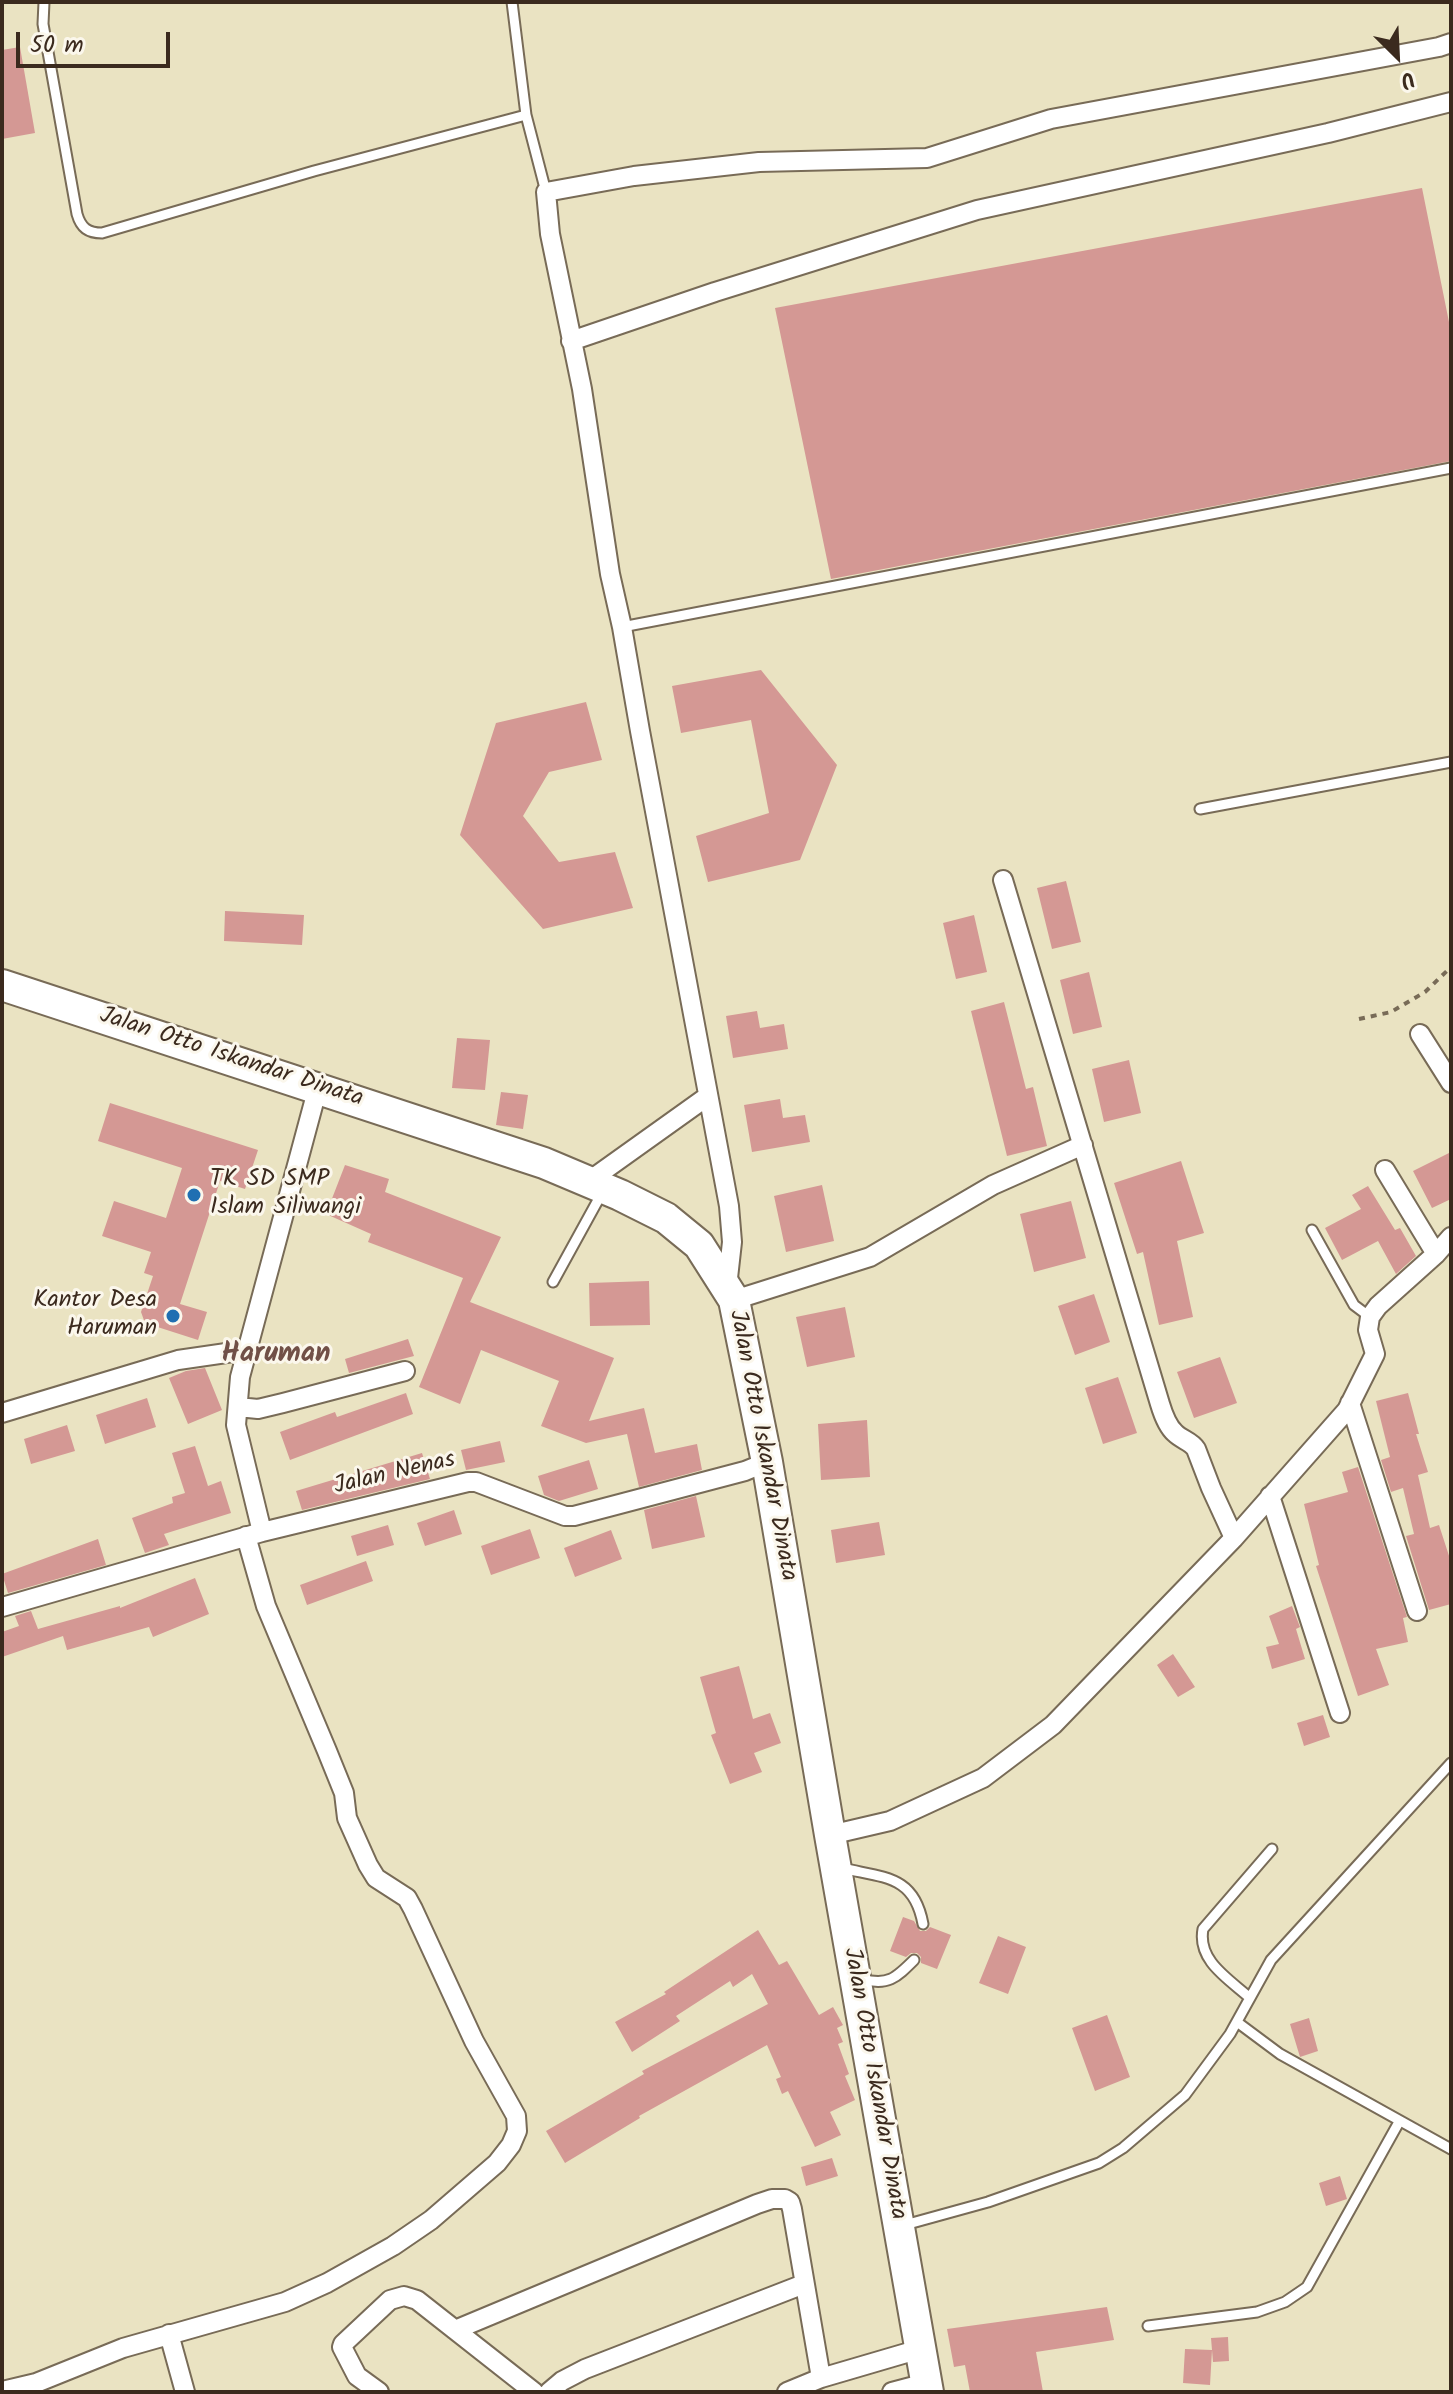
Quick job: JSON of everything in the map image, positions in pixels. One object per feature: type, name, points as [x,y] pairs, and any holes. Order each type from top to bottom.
[{"type":"main road","name":"Jalan Otto Iskandar Dinata","points":[[2,985],[544,1163],[666,1218],[699,1245],[731,1294],[767,1462],[927,2388]]},
{"type":"street","points":[[1083,1145],[993,1185],[870,1257],[731,1294],[729,1206],[610,574],[582,389],[550,234],[546,192],[634,176],[759,162],[927,158],[1051,119],[1451,43]]},
{"type":"street","points":[[571,341],[715,292],[977,210],[1328,133],[1451,102]]},
{"type":"street","points":[[1003,880],[1163,1413],[1175,1434],[1196,1449],[1234,1538]]},
{"type":"street","points":[[1420,1034],[1451,1083]]},
{"type":"street","points":[[2,2391],[36,2383],[123,2348],[285,2302],[327,2283],[393,2246],[431,2220],[487,2172],[511,2145],[517,2131],[516,2116],[474,2041],[407,1898],[376,1878],[368,1865],[347,1818],[344,1793],[266,1606],[236,1425],[240,1377],[318,1087]]},
{"type":"street","points":[[597,1185],[708,1096]]},
{"type":"street","points":[[1385,1170],[1436,1254]]},
{"type":"street","points":[[830,1835],[890,1821],[983,1778],[1053,1725],[1234,1538],[1350,1403],[1375,1354],[1368,1330],[1370,1317],[1451,1237]]},
{"type":"street","points":[[2,1413],[178,1360],[247,1350]]},
{"type":"street","points":[[238,1407],[258,1409],[405,1371]]},
{"type":"street","points":[[1350,1403],[1417,1611]]},
{"type":"street","name":"Jalan Nenas","points":[[2,1607],[254,1534],[468,1482],[476,1482],[565,1516],[574,1516],[745,1471],[767,1462]]},
{"type":"street","points":[[1270,1496],[1340,1713]]},
{"type":"street","points":[[455,2330],[757,2204],[779,2198],[790,2202],[792,2209],[821,2378]]},
{"type":"street","points":[[549,2392],[585,2369],[804,2284]]},
{"type":"street","points":[[379,2392],[360,2384],[344,2354],[343,2344],[390,2300],[404,2296],[417,2300],[534,2392]]},
{"type":"street","points":[[169,2334],[185,2392]]},
{"type":"street","points":[[787,2392],[821,2378],[920,2349]]},
{"type":"street","points":[[892,2392],[927,2388]]},
{"type":"lane","points":[[44,2],[43,24],[77,214],[82,226],[92,233],[102,233],[329,167],[526,115]]},
{"type":"lane","points":[[512,2],[526,115],[546,192]]},
{"type":"lane","points":[[622,627],[1451,468]]},
{"type":"lane","points":[[1200,809],[1451,762]]},
{"type":"lane","points":[[553,1282],[597,1185]]},
{"type":"lane","points":[[1312,1230],[1354,1305],[1370,1317]]},
{"type":"lane","points":[[899,2227],[988,2202],[1099,2163],[1123,2148],[1185,2095],[1237,2022],[1271,1960],[1451,1763]]},
{"type":"lane","points":[[1250,1998],[1210,1962],[1203,1951],[1201,1939],[1203,1929],[1272,1849]]},
{"type":"lane","points":[[835,1866],[897,1881],[912,1893],[920,1906],[923,1924]]},
{"type":"lane","points":[[855,1977],[878,1983],[898,1976],[914,1960]]},
{"type":"lane","points":[[1237,2022],[1280,2054],[1451,2149]]},
{"type":"lane","points":[[1148,2326],[1257,2312],[1285,2302],[1307,2287],[1399,2122]]},
{"type":"path","points":[[1359,1019],[1391,1012],[1425,992],[1451,967]]},
{"type":"building","points":[[20,47],[35,133],[2,139],[2,50]]},
{"type":"building","points":[[1422,188],[1451,332],[1451,461],[831,579],[775,308]]},
{"type":"building","points":[[761,670],[837,765],[800,860],[708,882],[696,836],[769,813],[751,720],[681,733],[672,686]]},
{"type":"building","points":[[586,702],[602,760],[549,772],[523,816],[559,862],[615,852],[633,908],[543,929],[460,835],[496,723]]},
{"type":"building","points":[[1066,881],[1081,942],[1052,949],[1037,888]]},
{"type":"building","points":[[225,911],[304,915],[302,945],[224,941]]},
{"type":"building","points":[[974,915],[987,972],[956,979],[943,923]]},
{"type":"building","points":[[1089,972],[1102,1027],[1073,1034],[1060,980]]},
{"type":"building","points":[[1004,1002],[1026,1089],[1033,1087],[1047,1146],[1007,1156],[971,1011]]},
{"type":"building","points":[[757,1011],[760,1028],[784,1024],[788,1049],[733,1058],[726,1016]]},
{"type":"building","points":[[457,1038],[490,1040],[485,1090],[452,1088]]},
{"type":"building","points":[[1129,1060],[1141,1113],[1104,1122],[1092,1069]]},
{"type":"building","points":[[501,1092],[528,1095],[523,1129],[496,1125]]},
{"type":"building","points":[[780,1099],[783,1118],[805,1115],[810,1142],[752,1152],[744,1105]]},
{"type":"building","name":"TK SD SMP Islam Siliwangi","points":[[110,1103],[258,1150],[245,1189],[220,1181],[180,1304],[207,1312],[198,1340],[145,1323],[141,1312],[153,1276],[144,1273],[151,1252],[102,1236],[114,1201],[166,1218],[182,1168],[98,1141]]},
{"type":"building","points":[[1451,1152],[1451,1199],[1432,1208],[1413,1171]]},
{"type":"building","points":[[1181,1161],[1204,1233],[1177,1241],[1193,1317],[1159,1325],[1143,1252],[1137,1254],[1114,1183]]},
{"type":"building","points":[[345,1165],[389,1179],[385,1192],[501,1237],[470,1302],[614,1358],[589,1421],[644,1408],[655,1453],[697,1444],[702,1470],[639,1487],[627,1434],[586,1443],[541,1426],[559,1381],[481,1350],[460,1404],[419,1387],[463,1278],[368,1242],[371,1234],[326,1214]]},
{"type":"building","points":[[822,1185],[834,1241],[786,1252],[774,1196]]},
{"type":"building","points":[[1368,1186],[1395,1230],[1400,1228],[1416,1256],[1396,1274],[1378,1241],[1342,1260],[1325,1228],[1361,1209],[1352,1195]]},
{"type":"building","points":[[1071,1201],[1086,1258],[1034,1272],[1020,1214]]},
{"type":"building","points":[[649,1281],[650,1325],[590,1326],[589,1283]]},
{"type":"building","points":[[1094,1294],[1110,1342],[1075,1355],[1058,1306]]},
{"type":"building","points":[[845,1307],[855,1357],[807,1367],[796,1317]]},
{"type":"building","points":[[408,1339],[414,1356],[349,1373],[345,1359]]},
{"type":"building","points":[[1220,1357],[1237,1403],[1194,1418],[1177,1372]]},
{"type":"building","points":[[205,1368],[222,1410],[188,1424],[169,1378]]},
{"type":"building","points":[[1118,1377],[1137,1433],[1103,1444],[1085,1388]]},
{"type":"building","points":[[406,1393],[413,1414],[290,1460],[280,1432],[335,1412],[337,1417]]},
{"type":"building","points":[[1408,1393],[1428,1472],[1418,1475],[1430,1528],[1439,1525],[1451,1562],[1451,1604],[1429,1610],[1406,1536],[1414,1534],[1403,1488],[1391,1492],[1381,1460],[1390,1457],[1376,1401]]},
{"type":"building","points":[[147,1398],[156,1427],[105,1444],[96,1415]]},
{"type":"building","points":[[867,1420],[870,1477],[821,1480],[818,1424]]},
{"type":"building","points":[[67,1425],[75,1451],[31,1464],[24,1439]]},
{"type":"building","points":[[500,1441],[505,1462],[466,1470],[461,1450]]},
{"type":"building","points":[[195,1446],[208,1486],[221,1481],[231,1513],[164,1534],[169,1545],[145,1553],[132,1518],[173,1503],[172,1497],[185,1493],[172,1453]]},
{"type":"building","points":[[422,1453],[430,1479],[302,1510],[296,1491]]},
{"type":"building","points":[[589,1460],[598,1489],[559,1501],[544,1495],[538,1476]]},
{"type":"building","points":[[1358,1467],[1407,1617],[1403,1618],[1408,1642],[1376,1649],[1389,1685],[1358,1696],[1316,1566],[1319,1565],[1304,1504],[1348,1492],[1342,1472]]},
{"type":"building","points":[[696,1496],[705,1537],[652,1549],[644,1510]]},
{"type":"building","points":[[454,1510],[462,1534],[425,1546],[417,1523]]},
{"type":"building","points":[[879,1522],[885,1555],[836,1563],[831,1530]]},
{"type":"building","points":[[388,1525],[394,1545],[357,1556],[351,1536]]},
{"type":"building","points":[[530,1529],[540,1558],[491,1575],[481,1546]]},
{"type":"building","points":[[611,1530],[622,1559],[575,1577],[564,1548]]},
{"type":"building","points":[[98,1539],[106,1565],[8,1593],[2,1574]]},
{"type":"building","points":[[366,1561],[373,1581],[307,1605],[300,1585]]},
{"type":"building","points":[[195,1578],[209,1614],[153,1637],[149,1627],[67,1650],[63,1636],[2,1657],[2,1632],[19,1626],[15,1616],[31,1611],[38,1629],[120,1608]]},
{"type":"building","points":[[1292,1606],[1300,1627],[1296,1629],[1305,1659],[1272,1669],[1266,1647],[1279,1644],[1269,1616]]},
{"type":"building","points":[[1173,1654],[1195,1687],[1178,1697],[1157,1665]]},
{"type":"building","points":[[739,1666],[753,1719],[770,1713],[781,1743],[754,1753],[762,1772],[730,1784],[711,1735],[716,1733],[700,1677]]},
{"type":"building","points":[[1323,1715],[1330,1737],[1304,1746],[1297,1723]]},
{"type":"building","points":[[903,1917],[914,1921],[920,1931],[930,1927],[951,1935],[937,1969],[921,1963],[917,1953],[906,1957],[890,1951]]},
{"type":"building","points":[[758,1930],[779,1965],[787,1961],[819,2015],[833,2007],[843,2025],[837,2028],[843,2042],[838,2044],[849,2074],[845,2076],[855,2100],[830,2112],[841,2135],[815,2147],[788,2091],[782,2094],[776,2079],[781,2077],[767,2045],[639,2116],[565,2163],[546,2131],[644,2074],[642,2071],[768,2004],[752,1974],[733,1987],[730,1981],[676,2016],[680,2021],[632,2052],[615,2022],[666,1994],[664,1992]]},
{"type":"building","points":[[998,1936],[1026,1947],[1008,1994],[979,1983]]},
{"type":"building","points":[[1107,2015],[1130,2077],[1095,2091],[1072,2028]]},
{"type":"building","points":[[1309,2018],[1318,2051],[1300,2057],[1290,2024]]},
{"type":"building","points":[[832,2158],[838,2176],[806,2186],[801,2167]]},
{"type":"building","points":[[1340,2176],[1347,2199],[1326,2206],[1319,2183]]},
{"type":"building","points":[[1107,2307],[1114,2340],[1036,2352],[1043,2392],[970,2392],[965,2365],[954,2367],[947,2329]]},
{"type":"building","points":[[1228,2337],[1229,2361],[1213,2362],[1211,2338]]},
{"type":"building","points":[[1185,2349],[1212,2350],[1210,2385],[1183,2383]]},
{"type":"place","name":"TK SD SMP Islam Siliwangi","points":[[194,1195]]},
{"type":"place","name":"Kantor Desa Haruman","points":[[173,1316]]},
{"type":"district","name":"Haruman","points":[[276,1356]]}]
